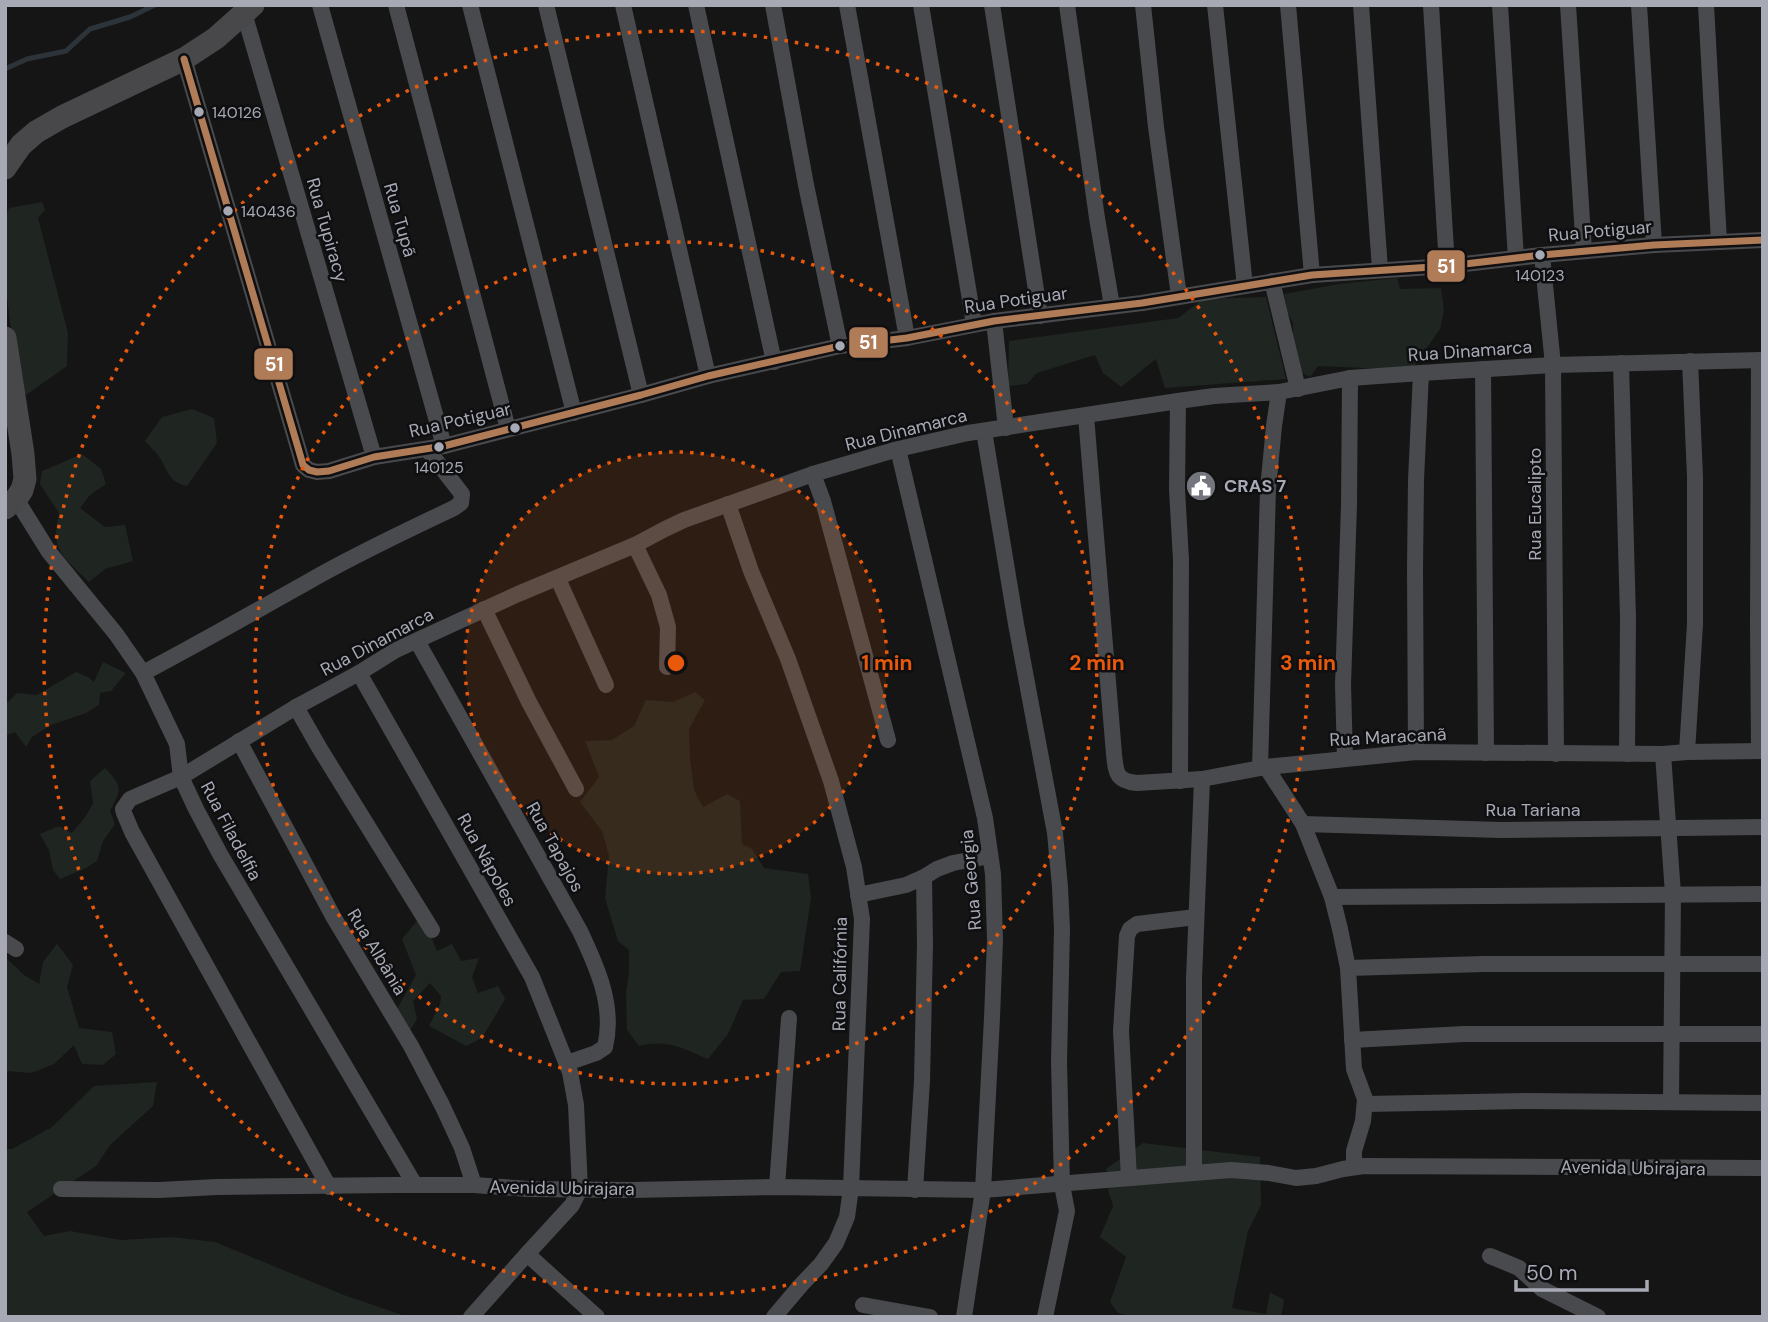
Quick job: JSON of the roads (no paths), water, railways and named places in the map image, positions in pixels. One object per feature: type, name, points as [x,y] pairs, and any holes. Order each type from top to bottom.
[{"type":"street","name":"Rua Tupã","points":[[320,5],[444,446]]},
{"type":"street","points":[[396,5],[508,429]]},
{"type":"street","points":[[470,5],[574,412]]},
{"type":"street","points":[[546,5],[640,396]]},
{"type":"street","points":[[623,5],[708,376]]},
{"type":"street","points":[[696,5],[774,362]]},
{"type":"street","points":[[773,5],[806,185],[840,346]]},
{"type":"street","points":[[847,5],[907,338]]},
{"type":"street","points":[[921,5],[974,324]]},
{"type":"street","points":[[992,5],[1040,316]]},
{"type":"street","points":[[1067,5],[1112,306]]},
{"type":"street","points":[[1143,5],[1179,296]]},
{"type":"street","points":[[1214,5],[1245,286]]},
{"type":"street","points":[[1288,5],[1312,275]]},
{"type":"street","points":[[1361,5],[1380,269]]},
{"type":"street","points":[[1431,5],[1447,266]]},
{"type":"street","points":[[1500,5],[1516,258]]},
{"type":"street","points":[[1568,5],[1584,251]]},
{"type":"street","points":[[1639,5],[1654,245]]},
{"type":"street","points":[[1706,5],[1718,242]]},
{"type":"street","points":[[5,168],[21,145],[36,132],[184,59],[216,38],[249,9]]},
{"type":"street","name":"Rua Tupiracy","points":[[249,9],[374,457]]},
{"type":"street","name":"Rua Potiguar","points":[[184,59],[303,465],[317,472],[374,457],[444,446],[708,376],[840,346],[907,338],[974,324],[1312,275],[1447,266],[1654,245],[1763,240]]},
{"type":"street","name":"Rua Eucalipto","points":[[1542,255],[1553,365],[1556,754]]},
{"type":"street","points":[[1272,281],[1298,389]]},
{"type":"street","points":[[994,321],[1006,428]]},
{"type":"street","points":[[5,338],[25,479],[22,490],[10,504]]},
{"type":"street","points":[[1761,360],[1758,623],[1761,751]]},
{"type":"street","name":"Rua Dinamarca","points":[[329,1187],[132,832],[123,809],[131,799],[181,777],[396,650],[484,609],[728,504],[813,474],[898,449],[968,433],[1214,396],[1279,392],[1350,378],[1553,365],[1761,360]]},
{"type":"street","points":[[1687,752],[1695,624],[1695,477],[1690,361]]},
{"type":"street","points":[[1621,363],[1628,618],[1627,754]]},
{"type":"street","points":[[1483,369],[1486,753]]},
{"type":"street","points":[[1416,752],[1416,480],[1421,373]]},
{"type":"street","points":[[1345,758],[1343,685],[1350,378]]},
{"type":"street","points":[[1279,392],[1268,489],[1263,614],[1263,767],[1303,824],[1332,897],[1348,968],[1354,1069],[1365,1099],[1363,1121],[1354,1151],[1354,1167]]},
{"type":"street","points":[[1178,401],[1177,489],[1181,560],[1180,780]]},
{"type":"street","name":"Rua Maracanã","points":[[1086,415],[1114,754],[1116,772],[1121,779],[1138,783],[1202,779],[1263,767],[1416,752],[1663,754],[1761,751]]},
{"type":"street","points":[[984,431],[1055,833],[1062,929],[1059,1062],[1062,1185],[1067,1211],[1045,1317]]},
{"type":"street","points":[[143,673],[371,548],[461,503],[462,494],[427,449]]},
{"type":"street","name":"Rua Georgia","points":[[898,449],[985,818],[993,874],[995,940],[982,1190],[964,1317]]},
{"type":"street","points":[[813,474],[823,501],[888,740]]},
{"type":"street","name":"Rua Filadelfia","points":[[10,504],[116,634],[143,673],[177,744],[181,777],[196,809],[415,1185]]},
{"type":"street","name":"Rua Califórnia","points":[[728,504],[751,571],[788,659],[831,781],[854,867],[862,919],[851,1188],[847,1217],[836,1243],[821,1264],[774,1317]]},
{"type":"street","points":[[635,545],[659,595],[668,627],[667,667]]},
{"type":"street","points":[[558,579],[606,685]]},
{"type":"street","points":[[484,609],[529,702],[576,789]]},
{"type":"street","name":"Rua Tapajos","points":[[417,640],[580,931],[598,970],[609,1016],[605,1047],[569,1067]]},
{"type":"street","name":"Rua Nápoles","points":[[359,673],[532,977],[569,1067],[576,1105],[580,1189]]},
{"type":"street","points":[[296,707],[432,930]]},
{"type":"street","name":"Rua Albânia","points":[[239,741],[334,918],[411,1046],[462,1148],[474,1185]]},
{"type":"street","points":[[1663,754],[1673,894],[1671,1102]]},
{"type":"street","points":[[1194,1172],[1193,1038],[1202,779]]},
{"type":"street","name":"Rua Tariana","points":[[1303,824],[1462,829],[1763,827]]},
{"type":"street","points":[[858,895],[892,889],[953,863],[990,856]]},
{"type":"street","points":[[915,1190],[922,1081],[924,877]]},
{"type":"street","points":[[1332,897],[1763,894]]},
{"type":"street","points":[[1129,1178],[1121,1031],[1127,936],[1130,929],[1137,924],[1196,917]]},
{"type":"street","points":[[1348,968],[1483,964],[1763,964]]},
{"type":"street","points":[[777,1187],[789,1018]]},
{"type":"street","points":[[1352,1040],[1464,1034],[1763,1034]]},
{"type":"street","points":[[1365,1104],[1525,1101],[1763,1103]]},
{"type":"street","name":"Avenida Ubirajara","points":[[61,1189],[474,1185],[529,1189],[777,1187],[982,1190],[1231,1170],[1296,1178],[1354,1167],[1399,1165],[1763,1168]]},
{"type":"street","points":[[471,1317],[572,1205],[580,1189]]},
{"type":"street","points":[[527,1254],[597,1317]]},
{"type":"street","points":[[1490,1256],[1519,1268],[1542,1289],[1598,1317]]},
{"type":"street","points":[[863,1305],[930,1317]]},
{"type":"waterway","points":[[5,69],[27,59],[66,51],[90,29],[130,17],[155,5]]},
{"type":"place","name":"140126","points":[[199,112]]},
{"type":"place","name":"140436","points":[[228,211]]},
{"type":"place","name":"140123","points":[[1540,255]]},
{"type":"place","name":"140125","points":[[439,447]]},
{"type":"place","name":"CRAS 7","points":[[1201,486]]}]
